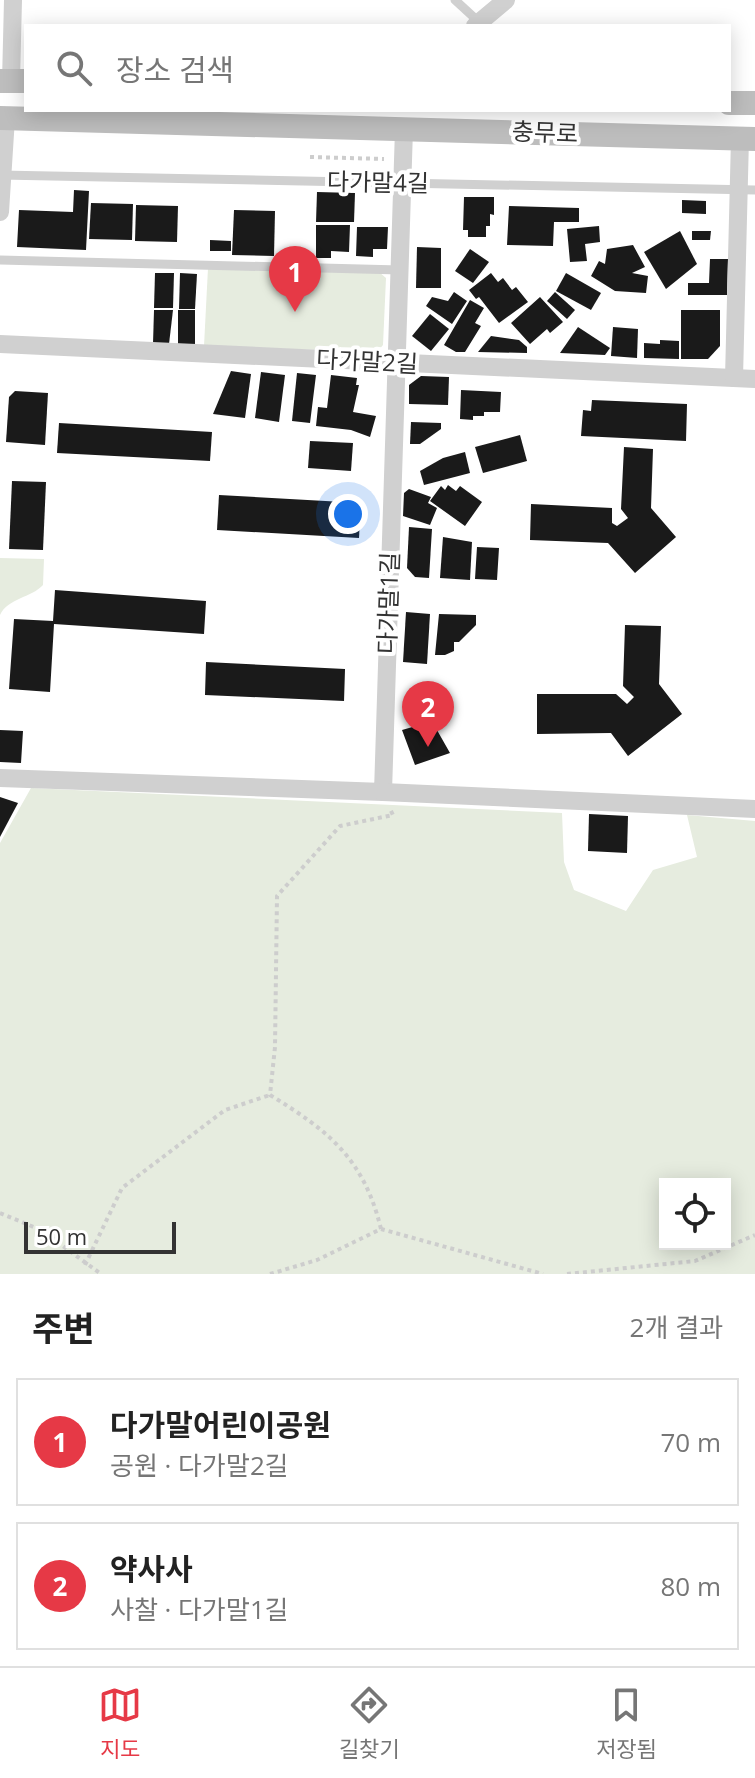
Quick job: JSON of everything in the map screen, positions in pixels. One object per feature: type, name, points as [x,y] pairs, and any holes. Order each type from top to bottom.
[{"type":"main road","points":[[731,103],[755,103]]},
{"type":"main road","name":"충무로","points":[[3,118],[747,138]]},
{"type":"street","points":[[12,81],[6,20],[13,0]]},
{"type":"street","points":[[477,24],[506,0]]},
{"type":"street","points":[[0,212],[3,118]]},
{"type":"street","name":"다가말1길","points":[[383,792],[404,129]]},
{"type":"street","points":[[734,378],[747,190],[747,138]]},
{"type":"street","name":"다가말2길","points":[[0,344],[755,379]]},
{"type":"street","points":[[0,778],[755,809]]},
{"type":"lane","points":[[455,0],[477,24]]},
{"type":"lane","name":"다가말4길","points":[[0,175],[747,190]]},
{"type":"lane","points":[[0,260],[400,270]]},
{"type":"path","points":[[310,157],[403,160]]},
{"type":"path","points":[[270,1095],[275,1047],[277,896],[340,826],[393,815],[383,792]]},
{"type":"path","points":[[85,1265],[122,1188],[225,1110],[270,1095],[318,1124],[352,1161],[375,1203],[381,1229]]},
{"type":"path","points":[[0,1213],[41,1230],[101,1274]]},
{"type":"path","points":[[270,1274],[317,1260],[381,1229],[543,1274]]},
{"type":"path","points":[[567,1274],[695,1261],[755,1235]]},
{"type":"shaded area","points":[[208,268],[379,272],[386,278],[383,345],[377,352],[204,346]]},
{"type":"shaded area","points":[[0,558],[44,559],[43,585],[8,605],[0,615]]},
{"type":"shaded area","points":[[31,788],[562,813],[564,862],[574,890],[626,911],[653,870],[697,857],[687,815],[755,821],[755,1274],[0,1274],[0,843]]},
{"type":"building","points":[[74,190],[89,191],[86,250],[17,247],[19,210],[73,212]]},
{"type":"building","points":[[317,192],[355,193],[354,222],[316,222]]},
{"type":"building","points":[[464,197],[494,197],[494,215],[490,214],[486,237],[468,237],[468,230],[463,230]]},
{"type":"building","points":[[682,200],[706,201],[706,214],[682,213]]},
{"type":"building","points":[[91,203],[133,204],[132,240],[89,239]]},
{"type":"building","points":[[136,205],[178,206],[177,242],[135,241]]},
{"type":"building","points":[[509,206],[579,208],[579,222],[554,222],[553,246],[507,245]]},
{"type":"building","points":[[234,210],[275,211],[274,256],[232,255]]},
{"type":"building","points":[[316,225],[350,225],[349,252],[331,251],[331,258],[316,258]]},
{"type":"building","points":[[599,226],[600,242],[585,244],[587,261],[570,262],[567,229]]},
{"type":"building","points":[[357,227],[388,227],[387,249],[373,249],[373,257],[356,256]]},
{"type":"building","points":[[680,231],[697,264],[666,289],[644,252]]},
{"type":"building","points":[[692,231],[711,231],[710,240],[692,240]]},
{"type":"building","points":[[210,240],[231,241],[231,251],[210,251]]},
{"type":"building","points":[[633,245],[645,267],[632,273],[648,276],[646,293],[615,291],[591,276],[599,261],[605,264],[607,249]]},
{"type":"building","points":[[417,247],[441,248],[441,288],[416,288]]},
{"type":"building","points":[[470,249],[489,262],[473,283],[455,271]]},
{"type":"building","points":[[710,259],[728,259],[727,295],[688,295],[688,283],[709,283]]},
{"type":"building","points":[[155,273],[174,273],[173,308],[154,308]]},
{"type":"building","points":[[180,273],[197,274],[195,309],[179,309]]},
{"type":"building","points":[[491,273],[498,282],[503,278],[512,290],[516,287],[528,302],[499,323],[479,297],[476,299],[469,290]]},
{"type":"building","points":[[566,273],[601,293],[591,310],[556,291]]},
{"type":"building","points":[[454,292],[467,301],[452,324],[426,306],[432,297],[448,301]]},
{"type":"building","points":[[555,292],[575,310],[567,319],[547,301]]},
{"type":"building","points":[[540,297],[563,322],[550,333],[547,329],[530,344],[511,323]]},
{"type":"building","points":[[470,300],[484,308],[475,323],[481,326],[465,352],[456,352],[444,345]]},
{"type":"building","points":[[154,310],[173,310],[169,344],[153,344]]},
{"type":"building","points":[[178,310],[195,310],[195,344],[178,344]]},
{"type":"building","points":[[681,310],[720,310],[720,346],[708,359],[681,359]]},
{"type":"building","points":[[430,314],[449,329],[431,351],[412,336]]},
{"type":"building","points":[[578,327],[610,348],[605,355],[560,353]]},
{"type":"building","points":[[613,327],[638,329],[637,358],[611,356]]},
{"type":"building","points":[[491,336],[519,340],[527,347],[527,353],[478,352]]},
{"type":"building","points":[[660,340],[679,341],[679,359],[644,358],[644,343],[660,344]]},
{"type":"building","points":[[231,371],[251,374],[245,418],[213,414]]},
{"type":"building","points":[[261,372],[285,375],[279,422],[255,418]]},
{"type":"building","points":[[297,373],[316,375],[310,423],[292,421]]},
{"type":"building","points":[[331,375],[357,378],[356,385],[359,385],[353,412],[376,416],[370,437],[351,430],[316,426],[318,407],[327,408]]},
{"type":"building","points":[[421,376],[449,377],[448,405],[409,404],[409,385]]},
{"type":"building","points":[[461,390],[501,392],[500,412],[484,412],[484,416],[473,416],[473,420],[460,419]]},
{"type":"building","points":[[15,391],[48,393],[45,445],[6,442],[9,397]]},
{"type":"building","points":[[592,400],[687,404],[686,441],[581,436],[583,410],[591,411]]},
{"type":"building","points":[[411,422],[441,423],[441,429],[420,444],[410,444]]},
{"type":"building","points":[[59,423],[212,432],[210,461],[57,453]]},
{"type":"building","points":[[520,435],[527,461],[483,473],[475,447]]},
{"type":"building","points":[[310,441],[353,443],[351,471],[308,468]]},
{"type":"building","points":[[624,447],[653,449],[651,508],[676,537],[635,573],[608,543],[530,540],[531,504],[612,508],[612,523],[617,526],[628,518],[621,509]]},
{"type":"building","points":[[465,452],[470,473],[424,485],[420,471],[443,458]]},
{"type":"building","points":[[12,481],[46,482],[43,550],[9,549]]},
{"type":"building","points":[[448,485],[456,491],[460,486],[482,502],[465,526],[430,501],[441,486],[445,490]]},
{"type":"building","points":[[409,489],[431,497],[428,503],[437,508],[430,525],[403,516],[404,493]]},
{"type":"building","points":[[219,495],[361,503],[359,538],[217,530]]},
{"type":"building","points":[[409,527],[432,529],[429,578],[415,577],[407,568]]},
{"type":"building","points":[[443,537],[472,542],[470,580],[440,578]]},
{"type":"building","points":[[477,547],[499,548],[497,580],[475,579]]},
{"type":"building","points":[[55,590],[206,601],[204,634],[54,624],[50,692],[9,689],[14,619],[53,621]]},
{"type":"building","points":[[406,612],[430,614],[427,664],[403,662]]},
{"type":"building","points":[[439,614],[476,615],[476,625],[459,642],[454,642],[454,651],[445,655],[435,655]]},
{"type":"building","points":[[625,625],[661,626],[659,684],[682,714],[628,756],[611,733],[537,734],[537,694],[616,694],[627,704],[634,697],[623,686]]},
{"type":"building","points":[[206,662],[345,669],[344,701],[205,695]]},
{"type":"building","points":[[429,716],[450,753],[415,765],[402,730],[423,724],[421,719]]},
{"type":"building","points":[[0,730],[23,731],[21,763],[0,762]]},
{"type":"building","points":[[0,797],[18,803],[0,837]]},
{"type":"building","points":[[589,814],[628,816],[627,853],[588,851]]},
{"type":"place","name":"다가말어린이공원","points":[[295,312]]},
{"type":"place","name":"약사사","points":[[428,747]]}]
